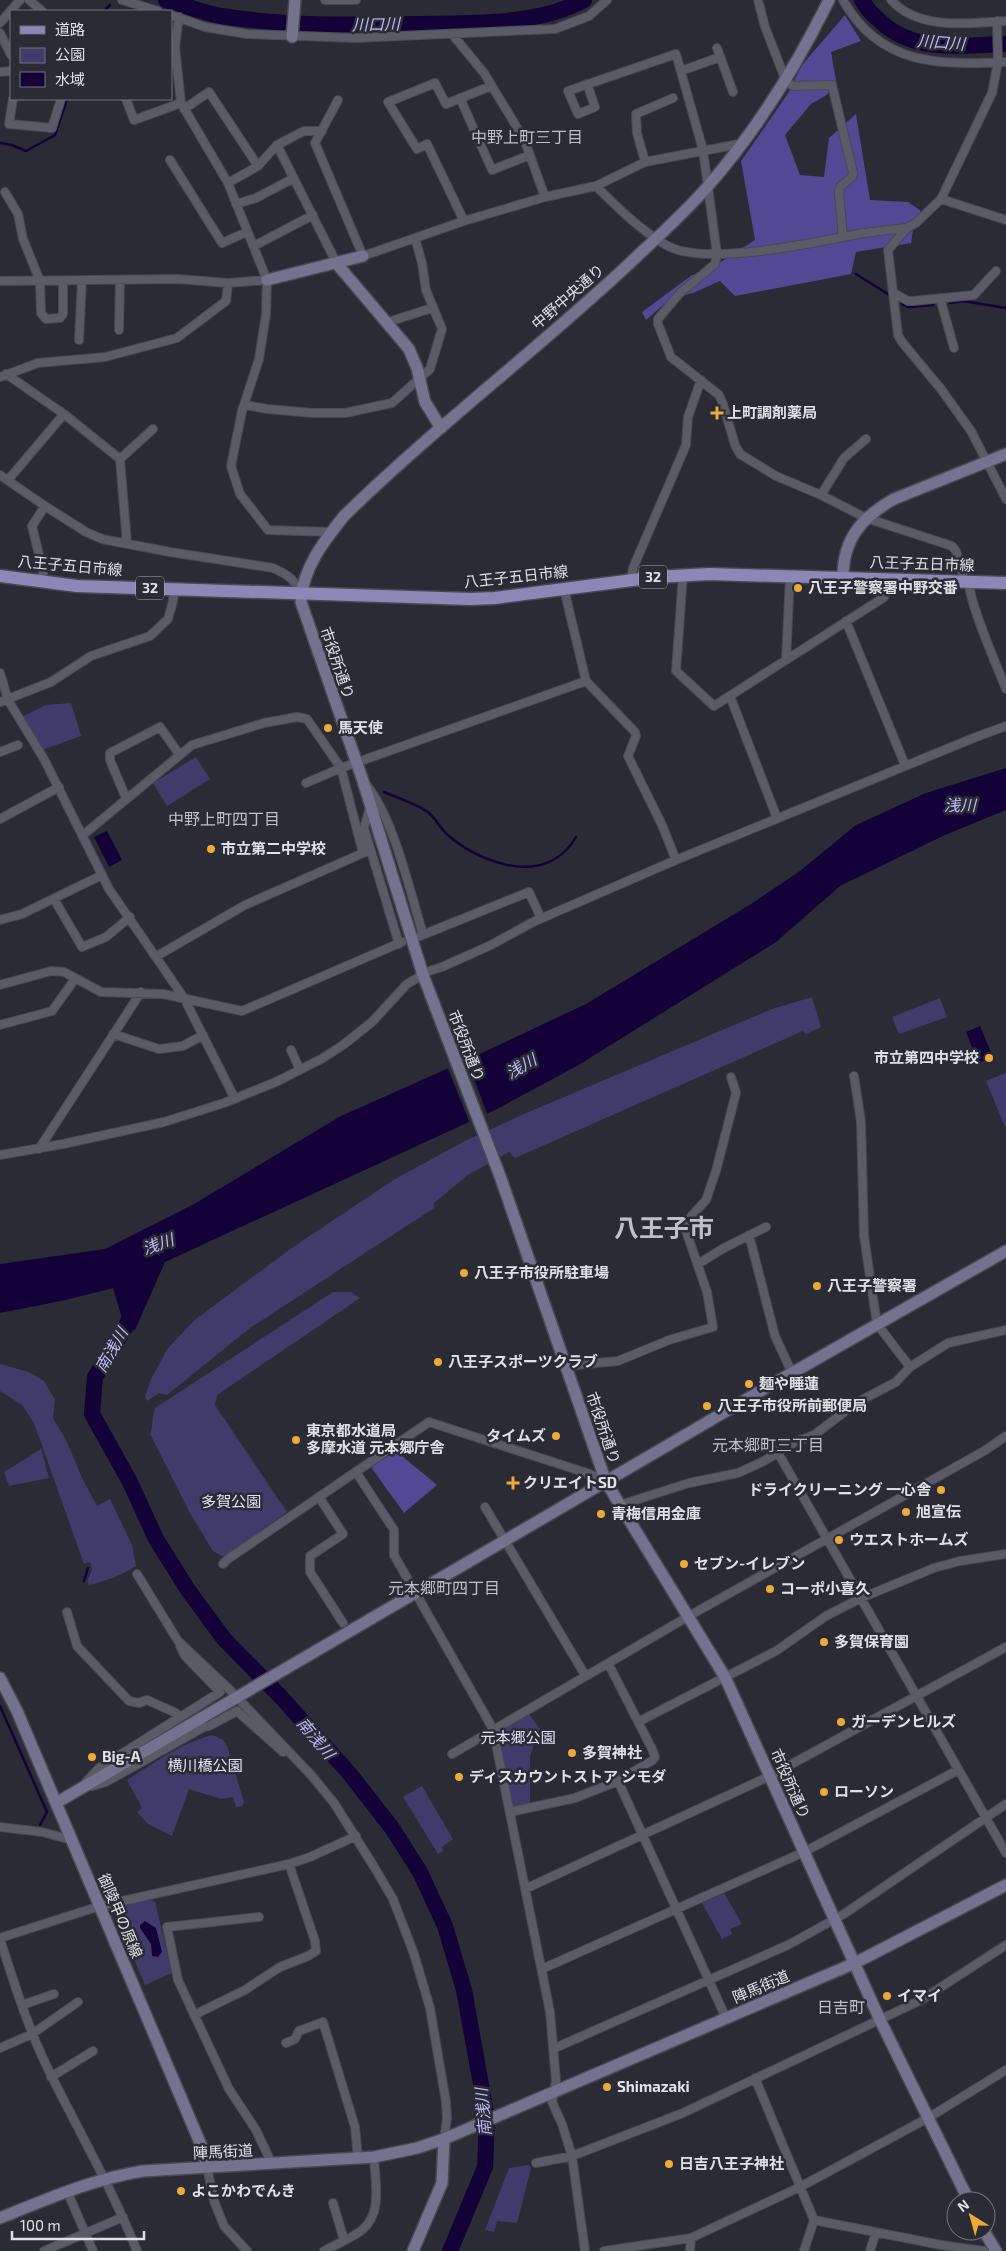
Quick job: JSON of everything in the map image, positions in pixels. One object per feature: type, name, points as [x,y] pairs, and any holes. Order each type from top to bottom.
[{"type":"main road","name":"八王子五日市線","points":[[0,576],[42,582],[174,589],[475,599],[683,574],[1006,583]]},
{"type":"street","points":[[11,10],[20,0]]},
{"type":"street","points":[[29,0],[41,10]]},
{"type":"street","points":[[122,0],[155,10]]},
{"type":"street","points":[[325,0],[356,0]]},
{"type":"street","points":[[332,532],[268,530],[240,494],[231,466],[242,411],[259,359],[266,314],[267,280],[228,183],[183,106],[174,69],[175,16],[205,27],[247,34],[355,38],[556,29],[589,16],[607,0]]},
{"type":"street","points":[[758,0],[765,27],[786,81],[793,86],[832,85],[853,173],[852,177],[840,187],[839,192],[844,236]]},
{"type":"street","name":"中野中央通り","points":[[301,593],[309,569],[332,532],[364,496],[587,301],[656,238],[707,187],[744,143],[786,81],[829,0]]},
{"type":"street","points":[[843,0],[864,30],[884,46],[900,54],[929,61],[1000,61]]},
{"type":"street","points":[[891,0],[913,15],[935,22],[997,24],[1006,21]]},
{"type":"street","points":[[292,36],[295,1]]},
{"type":"street","points":[[0,23],[10,12]]},
{"type":"street","points":[[997,24],[1000,61],[992,93],[941,199],[916,223],[908,228],[888,250],[898,335],[941,389],[971,431],[1006,499]]},
{"type":"street","points":[[0,33],[10,53]]},
{"type":"street","points":[[452,34],[484,72],[524,139],[544,197]]},
{"type":"street","points":[[717,48],[733,92]]},
{"type":"street","points":[[587,84],[676,54],[703,150],[717,254],[715,264],[680,293],[658,319],[658,324],[671,357],[719,395],[724,404],[735,445],[740,454],[776,476],[866,518],[952,546],[956,551],[1006,689]]},
{"type":"street","points":[[681,71],[720,57]]},
{"type":"street","points":[[464,221],[427,144],[417,149],[388,102],[435,82],[446,104],[491,86]]},
{"type":"street","points":[[126,100],[134,120],[183,106],[209,92],[258,166]]},
{"type":"street","points":[[460,98],[492,170],[530,155]]},
{"type":"street","points":[[644,162],[637,132],[636,114],[673,98]]},
{"type":"street","points":[[13,100],[9,124],[52,128],[61,100]]},
{"type":"street","points":[[338,100],[315,143],[363,256]]},
{"type":"street","points":[[228,183],[258,166],[277,145],[304,131],[322,131]]},
{"type":"street","points":[[0,281],[177,279],[228,283],[267,280],[337,264],[464,221],[544,197],[596,186],[644,162],[744,143]]},
{"type":"street","points":[[277,145],[337,264],[409,349],[420,379],[425,402],[441,428]]},
{"type":"street","points":[[170,160],[222,243],[247,232]]},
{"type":"street","points":[[236,204],[256,198],[294,178]]},
{"type":"street","points":[[596,186],[624,214],[666,245],[680,251],[717,254],[802,246],[844,236],[908,228]]},
{"type":"street","points":[[5,192],[18,214],[23,239],[40,281],[42,314],[46,319],[60,318],[63,314],[63,281]]},
{"type":"street","points":[[941,199],[1006,220]]},
{"type":"street","points":[[254,246],[313,215]]},
{"type":"street","points":[[245,405],[312,413],[345,413],[392,403],[420,379],[430,369],[442,337],[442,328],[432,308],[415,238]]},
{"type":"street","points":[[894,293],[908,301],[974,295],[996,271]]},
{"type":"street","points":[[79,340],[82,280]]},
{"type":"street","points":[[119,330],[120,280]]},
{"type":"street","points":[[3,376],[38,363],[105,356],[176,338],[226,301],[228,283]]},
{"type":"street","points":[[940,298],[954,348]]},
{"type":"street","points":[[388,322],[432,308]]},
{"type":"street","points":[[3,376],[64,414],[120,459],[127,544]]},
{"type":"street","points":[[631,580],[634,568],[686,445],[688,417],[702,380]]},
{"type":"street","points":[[8,480],[64,414]]},
{"type":"street","points":[[120,459],[153,429]]},
{"type":"street","points":[[820,495],[844,458],[866,439]]},
{"type":"street","points":[[842,577],[846,550],[866,518],[894,499],[1006,454]]},
{"type":"street","points":[[0,475],[86,532],[102,539],[273,568],[286,573],[295,580],[301,593]]},
{"type":"street","points":[[42,582],[42,571],[32,526],[45,506]]},
{"type":"street","points":[[683,574],[676,671],[714,706],[883,598],[896,580]]},
{"type":"street","points":[[786,660],[790,576]]},
{"type":"street","points":[[4,701],[51,682],[91,656],[150,636],[168,619],[174,589]]},
{"type":"street","points":[[564,589],[586,681],[635,732],[636,736],[628,756],[662,825],[676,860]]},
{"type":"street","name":"市役所通り","points":[[301,593],[303,611],[363,781],[424,977],[500,1176],[606,1482],[725,1677],[880,2020],[964,2191]]},
{"type":"street","points":[[846,621],[905,766]]},
{"type":"street","points":[[0,673],[4,701],[59,787],[102,875],[184,998],[235,1099]]},
{"type":"street","points":[[306,784],[341,768],[586,681]]},
{"type":"street","points":[[730,696],[777,818]]},
{"type":"street","points":[[0,985],[51,971],[64,972],[101,992],[141,992],[184,998],[242,1010],[401,943],[367,852],[341,768],[307,719],[297,717],[264,723],[192,745],[83,835]]},
{"type":"street","points":[[0,1155],[39,1149],[164,1122],[235,1099],[300,1070],[333,1052],[378,1016],[407,984],[502,940],[541,918],[777,818],[1006,726]]},
{"type":"street","points":[[126,798],[110,760],[110,753],[160,728],[179,754]]},
{"type":"street","points":[[0,752],[18,745]]},
{"type":"street","points":[[363,781],[374,795],[387,820],[422,935],[529,892],[541,918]]},
{"type":"street","points":[[0,819],[59,787]]},
{"type":"street","points":[[367,852],[364,828],[370,808]]},
{"type":"street","points":[[157,956],[245,905],[367,852]]},
{"type":"street","points":[[0,920],[22,914],[102,875]]},
{"type":"street","points":[[54,899],[82,947],[106,937],[130,918]]},
{"type":"street","points":[[0,1025],[52,1011],[75,979]]},
{"type":"street","points":[[39,1149],[141,992]]},
{"type":"street","points":[[113,1034],[159,1049],[184,1046],[203,1036]]},
{"type":"street","points":[[291,1050],[300,1070]]},
{"type":"street","points":[[854,1076],[861,1122],[864,1236],[876,1324],[910,1367]]},
{"type":"street","points":[[566,1366],[618,1361],[669,1340],[713,1327],[707,1292],[685,1228],[686,1222],[706,1200],[716,1170],[736,1093],[731,1077]]},
{"type":"street","points":[[698,1264],[766,1227]]},
{"type":"street","points":[[749,1235],[775,1336],[792,1373]]},
{"type":"street","points":[[56,1803],[876,1324],[1006,1251]]},
{"type":"street","points":[[620,1505],[689,1483],[738,1473],[764,1461],[777,1451],[814,1435],[856,1403],[896,1382],[910,1367],[948,1343],[1006,1330]]},
{"type":"street","points":[[223,1564],[429,1422],[439,1422],[482,1436],[590,1474],[606,1482]]},
{"type":"street","points":[[452,1754],[585,1675],[984,1451],[1006,1436]]},
{"type":"street","points":[[777,1451],[1006,1853]]},
{"type":"street","points":[[356,1472],[394,1530],[394,1555],[493,1730],[542,1969],[555,2048],[556,2083],[552,2102],[562,2124],[572,2156],[585,2251]]},
{"type":"street","points":[[319,1497],[343,1534],[310,1556],[310,1572],[343,1623]]},
{"type":"street","points":[[485,1507],[585,1675]]},
{"type":"street","points":[[638,1722],[776,1651],[826,1616],[861,1598],[934,1568],[1005,1556]]},
{"type":"street","points":[[80,1790],[99,1768],[220,1692],[185,1656],[178,1641],[137,1574]]},
{"type":"street","points":[[67,1612],[77,1646],[129,1702],[147,1700],[176,1713],[179,1718]]},
{"type":"street","points":[[178,1641],[239,1696],[334,1803],[356,1836],[393,1900],[410,1939],[434,2026],[446,2102],[448,2137],[442,2183],[413,2251]]},
{"type":"street","points":[[525,1889],[770,1776],[1006,1646]]},
{"type":"street","points":[[510,1812],[575,1798],[618,1781],[650,1763],[655,1757],[608,1662]]},
{"type":"street","name":"御陵甲の原線","points":[[0,1678],[17,1711],[100,1906],[197,2137],[207,2168]]},
{"type":"street","points":[[80,1790],[106,1782],[204,1727],[237,1711],[274,1746],[292,1755]]},
{"type":"street","points":[[542,1969],[804,1852],[958,1770]]},
{"type":"street","points":[[618,1781],[726,2018]]},
{"type":"street","points":[[555,2048],[788,1945],[835,1919],[1006,1804]]},
{"type":"street","points":[[0,1827],[42,1832],[72,1840]]},
{"type":"street","points":[[137,2251],[105,2178],[51,2076],[32,2034],[0,1939],[100,1906],[289,1864],[310,1857],[356,1836]]},
{"type":"street","points":[[194,2015],[245,1990],[280,1967],[308,1956],[316,1950],[289,1864]]},
{"type":"street","name":"陣馬街道","points":[[0,2218],[105,2178],[143,2171],[374,2157],[417,2148],[448,2137],[855,1963],[1006,1885]]},
{"type":"street","points":[[259,1917],[167,1927],[178,1980],[229,2089],[256,2130],[272,2164]]},
{"type":"street","points":[[536,2163],[572,2156],[683,2112],[921,2000],[1006,1946]]},
{"type":"street","points":[[22,2005],[54,1994]]},
{"type":"street","points":[[0,2048],[32,2034],[78,2002]]},
{"type":"street","points":[[286,2043],[295,2038],[299,2031],[323,2022],[355,2127],[358,2158]]},
{"type":"street","points":[[51,2076],[93,2051]]},
{"type":"street","points":[[604,2251],[692,2238],[800,2187],[928,2118],[1006,2070]]},
{"type":"street","points":[[755,2078],[814,2220],[804,2251]]},
{"type":"street","points":[[324,2251],[362,2230],[371,2220],[375,2208],[374,2157]]},
{"type":"street","points":[[207,2168],[214,2201],[224,2226],[247,2251]]},
{"type":"street","points":[[67,2191],[93,2251]]},
{"type":"street","points":[[333,2203],[344,2240]]},
{"type":"street","points":[[44,2251],[123,2217]]},
{"type":"street","points":[[814,2220],[876,2232],[940,2248],[984,2251]]},
{"type":"street","points":[[870,2251],[876,2232]]},
{"type":"street","points":[[690,2251],[692,2238]]},
{"type":"green space","points":[[71,703],[81,736],[39,751],[19,718],[46,705]]},
{"type":"green space","points":[[196,757],[210,779],[167,806],[153,783]]},
{"type":"green space","points":[[812,997],[821,1027],[806,1034],[803,1031],[515,1158],[509,1152],[468,1175],[434,1203],[434,1208],[250,1328],[167,1395],[159,1393],[147,1401],[145,1397],[151,1379],[168,1348],[196,1319],[296,1245],[395,1179],[465,1141],[524,1114],[772,1009]]},
{"type":"green space","points":[[940,998],[947,1017],[899,1034],[892,1017]]},
{"type":"green space","points":[[1006,1073],[1006,1126],[1005,1127],[986,1081]]},
{"type":"green space","name":"多賀公園","points":[[333,1292],[351,1292],[360,1298],[217,1395],[215,1405],[287,1512],[224,1557],[213,1551],[191,1515],[150,1434],[155,1408]]},
{"type":"green space","points":[[0,1364],[29,1372],[44,1381],[55,1400],[53,1418],[67,1442],[82,1478],[97,1506],[110,1499],[132,1545],[136,1566],[102,1582],[89,1585],[87,1581],[92,1570],[90,1562],[84,1564],[34,1423],[22,1405],[0,1391]]},
{"type":"green space","points":[[41,1449],[49,1478],[9,1486],[4,1472]]},
{"type":"green space","name":"元本郷公園","points":[[527,1712],[540,1729],[530,1756],[530,1805],[512,1808],[497,1730]]},
{"type":"green space","name":"横川橋公園","points":[[213,1735],[223,1740],[227,1746],[244,1802],[242,1806],[236,1807],[233,1797],[221,1799],[189,1789],[172,1836],[148,1824],[137,1812],[142,1808],[127,1780],[179,1748]]},
{"type":"green space","points":[[422,1786],[453,1839],[442,1847],[443,1851],[438,1854],[403,1797]]},
{"type":"green space","points":[[724,1893],[742,1924],[730,1929],[732,1934],[722,1939],[702,1903]]},
{"type":"green space","points":[[150,1899],[155,1902],[172,1973],[145,1985],[112,1907]]},
{"type":"green space","points":[[529,2165],[531,2168],[517,2223],[497,2221],[494,2232],[485,2230],[509,2168]]},
{"type":"shaded area","points":[[845,15],[861,41],[831,52],[837,86],[811,104],[785,135],[800,175],[824,177],[829,138],[856,114],[870,200],[908,202],[921,211],[915,218],[911,243],[856,252],[851,274],[735,296],[720,281],[693,293],[670,299],[646,320],[642,312],[692,275],[711,270],[755,240],[741,161],[787,95],[802,65]]},
{"type":"shaded area","points":[[396,1451],[437,1485],[404,1513],[371,1467]]},
{"type":"water","name":"浅川","points":[[1006,768],[1006,810],[945,835],[840,886],[776,942],[577,1066],[495,1110],[165,1262],[135,1330],[125,1328],[113,1288],[0,1313],[0,1264],[105,1249],[194,1204],[341,1116],[586,1004],[751,904],[800,871],[856,825],[926,793]]},
{"type":"water","points":[[107,831],[122,860],[109,867],[94,837]]},
{"type":"water","points":[[980,1026],[993,1057],[978,1063],[966,1032]]},
{"type":"water","points":[[145,1921],[156,1928],[162,1952],[158,1957],[152,1956],[151,1944],[140,1928],[140,1925]]},
{"type":"pier","points":[[466,1058],[488,1116],[470,1124],[447,1066]]},
{"type":"waterway","name":"川口川","points":[[166,0],[214,15],[245,19],[270,22],[367,25],[480,23],[524,19],[545,15],[584,0]]},
{"type":"waterway","name":"川口川","points":[[862,0],[880,21],[894,32],[908,39],[923,43],[956,46],[1006,44]]},
{"type":"waterway","points":[[105,10],[110,5]]},
{"type":"waterway","points":[[0,143],[12,145],[26,151],[55,135],[67,100]]},
{"type":"waterway","points":[[856,274],[891,296]]},
{"type":"waterway","points":[[950,303],[963,301],[1006,308]]},
{"type":"waterway","points":[[902,304],[908,307],[933,305]]},
{"type":"waterway","points":[[384,792],[429,813],[446,834],[463,847],[497,862],[515,866],[533,866],[549,862],[564,852],[576,837]]},
{"type":"waterway","name":"南浅川","points":[[134,1309],[125,1328],[95,1377],[92,1414],[130,1482],[156,1539],[188,1590],[224,1639],[281,1697],[349,1773],[392,1828],[420,1872],[445,1926],[464,1990],[487,2118],[485,2167],[450,2251]]},
{"type":"waterway","points":[[84,1581],[88,1568]]},
{"type":"waterway","points":[[0,1706],[47,1812],[40,1825]]},
{"type":"place","name":"上町調剤薬局","points":[[717,413]]},
{"type":"place","name":"八王子警察署中野交番","points":[[798,588]]},
{"type":"place","name":"馬天使","points":[[328,728]]},
{"type":"place","name":"市立第二中学校","points":[[211,849]]},
{"type":"place","name":"市立第四中学校","points":[[989,1058]]},
{"type":"place","name":"八王子市役所駐車場","points":[[464,1273]]},
{"type":"place","name":"八王子警察署","points":[[817,1286]]},
{"type":"place","name":"八王子スポーツクラブ","points":[[438,1362]]},
{"type":"place","name":"麺や睡蓮","points":[[749,1384]]},
{"type":"place","name":"八王子市役所前郵便局","points":[[707,1406]]},
{"type":"place","name":"タイムズ","points":[[556,1436]]},
{"type":"place","name":"東京都水道局 多摩水道 元本郷庁舎","points":[[296,1440]]},
{"type":"place","name":"クリエイトSD","points":[[513,1483]]},
{"type":"place","name":"ドライクリーニング 一心舎","points":[[941,1490]]},
{"type":"place","name":"旭宣伝","points":[[906,1512]]},
{"type":"place","name":"青梅信用金庫","points":[[601,1514]]},
{"type":"place","name":"ウエストホームズ","points":[[839,1540]]},
{"type":"place","name":"セブン-イレブン","points":[[684,1564]]},
{"type":"place","name":"コーポ小喜久","points":[[770,1589]]},
{"type":"place","name":"多賀保育園","points":[[824,1642]]},
{"type":"place","name":"ガーデンヒルズ","points":[[841,1722]]},
{"type":"place","name":"多賀神社","points":[[572,1753]]},
{"type":"place","name":"Big-A","points":[[92,1757]]},
{"type":"place","name":"ディスカウントストア シモダ","points":[[459,1777]]},
{"type":"place","name":"ローソン","points":[[824,1792]]},
{"type":"place","name":"イマイ","points":[[887,1996]]},
{"type":"place","name":"Shimazaki","points":[[607,2087]]},
{"type":"place","name":"日吉八王子神社","points":[[669,2164]]},
{"type":"place","name":"よこかわでんき","points":[[181,2191]]},
{"type":"district","name":"中野上町三丁目","points":[[527,137]]},
{"type":"district","name":"中野上町四丁目","points":[[224,819]]},
{"type":"district","name":"八王子市","points":[[664,1228]]},
{"type":"district","name":"元本郷町三丁目","points":[[768,1445]]},
{"type":"district","name":"元本郷町四丁目","points":[[444,1588]]},
{"type":"district","name":"日吉町","points":[[841,2007]]}]
